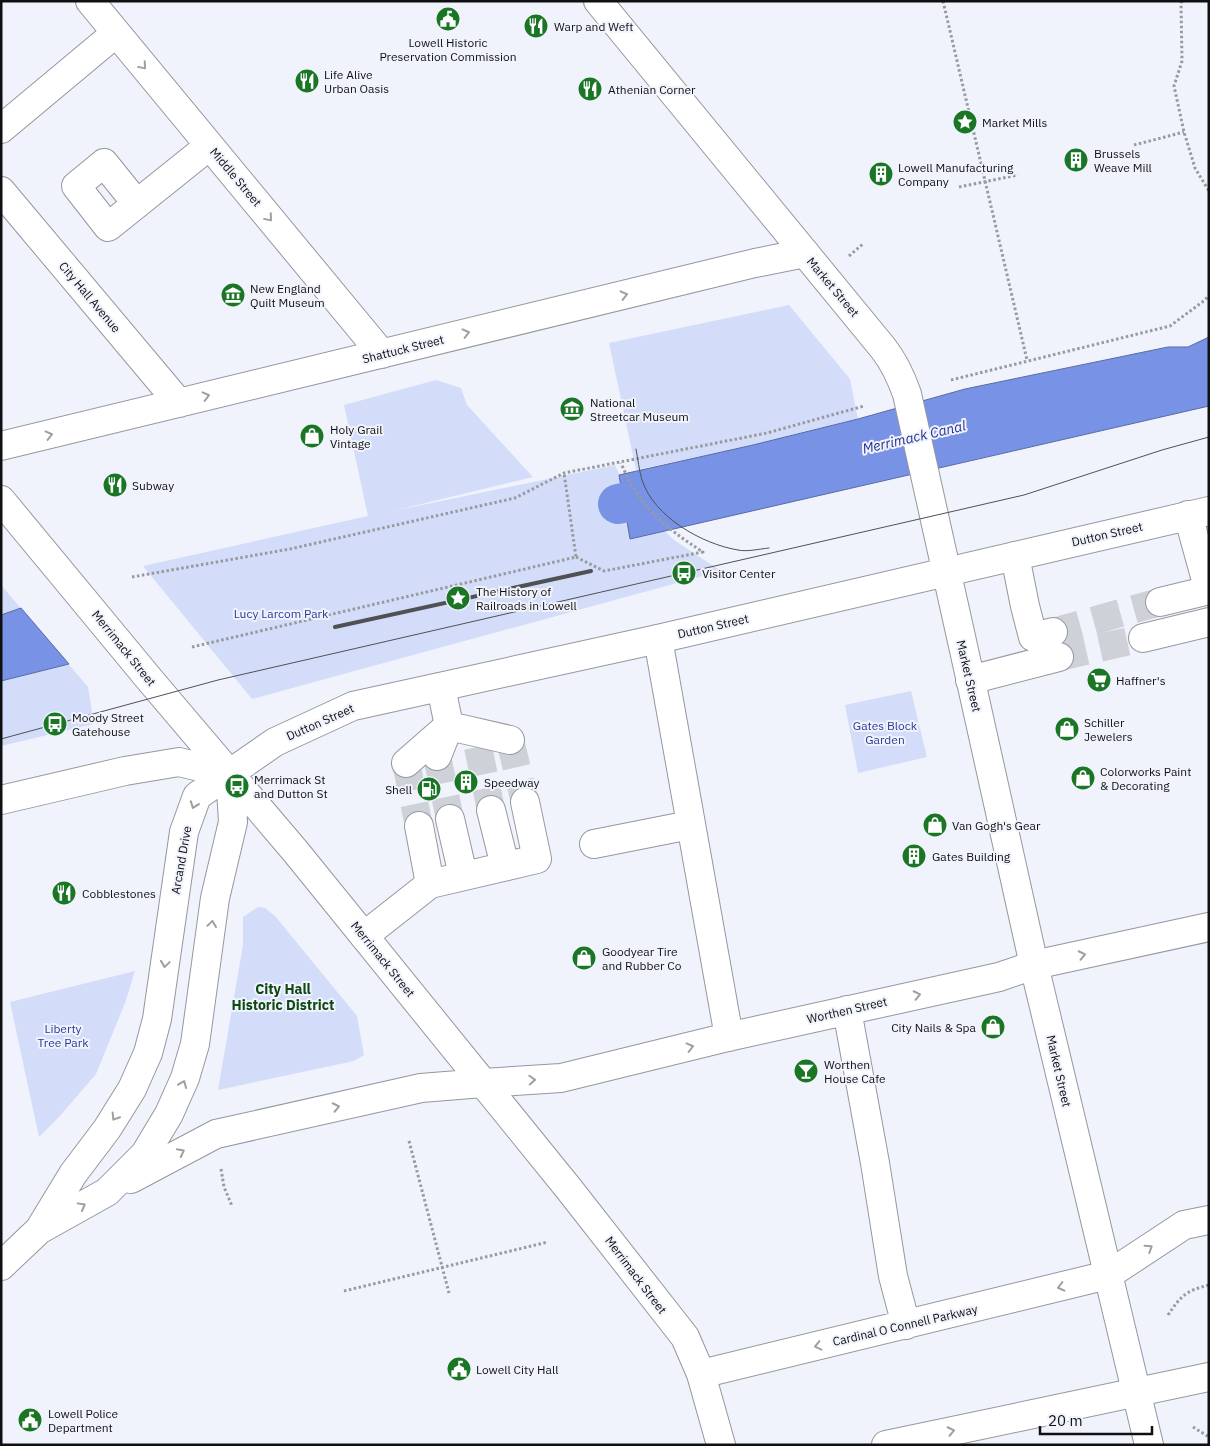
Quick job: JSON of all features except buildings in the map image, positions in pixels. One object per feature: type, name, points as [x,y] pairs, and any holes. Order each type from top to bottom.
[{"type":"main road","name":"Middle Street","points":[[90,1],[382,354]]},
{"type":"main road","name":"Market Street","points":[[598,1],[891,358],[902,381],[908,400],[1034,965],[1149,1445]]},
{"type":"main road","points":[[1,129],[116,33]]},
{"type":"main road","points":[[137,204],[209,146]]},
{"type":"main road","name":"City Hall Avenue","points":[[1,191],[179,403]]},
{"type":"main road","name":"Shattuck Street","points":[[1,446],[736,268],[805,253]]},
{"type":"main road","name":"Merrimack Street","points":[[1,500],[296,852],[569,1189],[684,1338],[702,1374],[721,1445]]},
{"type":"main road","points":[[1160,602],[1209,590],[1198,513]]},
{"type":"main road","name":"Dutton Street","points":[[230,774],[275,742],[353,706],[658,639],[1198,513]]},
{"type":"main road","points":[[970,680],[1046,647],[1025,606],[1015,556]]},
{"type":"main road","points":[[1143,638],[1209,622]]},
{"type":"main road","points":[[658,639],[728,1037]]},
{"type":"main road","points":[[436,756],[449,726],[441,687]]},
{"type":"main road","points":[[449,726],[510,740]]},
{"type":"main road","points":[[449,726],[478,747]]},
{"type":"main road","points":[[406,762],[449,726]]},
{"type":"main road","points":[[1,800],[125,771],[179,762],[230,774]]},
{"type":"main road","name":"Arcand Drive","points":[[39,1230],[73,1174],[108,1129],[132,1089],[148,1054],[157,1019],[184,832],[197,796],[230,774],[234,822],[215,898],[194,1044],[185,1078],[170,1114],[145,1154],[107,1192]]},
{"type":"main road","points":[[364,936],[430,884],[536,859],[525,802]]},
{"type":"main road","points":[[491,810],[505,866]]},
{"type":"main road","points":[[450,818],[464,875]]},
{"type":"main road","points":[[594,844],[690,825]]},
{"type":"main road","points":[[419,826],[430,884]]},
{"type":"main road","name":"Worthen Street","points":[[483,1083],[561,1078],[728,1037],[999,977],[1034,965],[1209,927]]},
{"type":"main road","points":[[846,1010],[875,1162],[893,1276],[906,1325]]},
{"type":"main road","name":"Arcand Drive","points":[[1,1266],[39,1230],[216,1134],[421,1088],[483,1083]]},
{"type":"main road","name":"Cardinal O Connell Parkway","points":[[702,1374],[1108,1275],[1184,1225],[1209,1220]]},
{"type":"main road","points":[[886,1445],[1209,1377]]},
{"type":"path","points":[[943,1],[1027,360]]},
{"type":"path","points":[[1182,1],[1182,61],[1174,86],[1184,132],[1195,168],[1209,191]]},
{"type":"path","points":[[1134,144],[1184,132]]},
{"type":"path","points":[[959,187],[1018,175]]},
{"type":"path","points":[[852,253],[864,244]]},
{"type":"path","points":[[951,380],[1170,326],[1209,295]]},
{"type":"path","points":[[132,577],[290,549],[515,498],[564,473],[767,433],[864,406]]},
{"type":"path","points":[[192,648],[576,558],[604,571],[703,552],[673,533],[644,504],[628,480],[621,463]]},
{"type":"path","points":[[564,473],[576,558]]},
{"type":"path","points":[[410,1141],[449,1293]]},
{"type":"path","points":[[221,1169],[224,1187],[232,1206]]},
{"type":"path","points":[[344,1291],[548,1242]]},
{"type":"path","points":[[1168,1315],[1180,1297],[1209,1285]]},
{"type":"path","points":[[1193,1428],[1209,1437]]},
{"type":"green space","points":[[789,305],[850,379],[858,419],[753,445],[636,470],[609,343]]},
{"type":"green space","name":"Lucy Larcom Park","points":[[436,380],[461,388],[467,405],[533,477],[393,511],[615,465],[630,497],[674,540],[721,571],[252,699],[143,566],[368,516],[344,405]]},
{"type":"green space","points":[[1,585],[88,687],[94,724],[1,746]]},
{"type":"green space","name":"Gates Block Garden","points":[[911,691],[927,757],[858,773],[845,705]]},
{"type":"green space","points":[[258,907],[265,908],[275,916],[357,1016],[364,1055],[354,1061],[218,1090],[243,945],[243,917]]},
{"type":"green space","name":"Liberty Tree Park","points":[[135,971],[125,1003],[96,1074],[39,1137],[10,1002]]},
{"type":"water","points":[[1209,337],[1209,406],[630,539],[619,475],[858,419],[965,389],[1168,347],[1188,347]]},
{"type":"water","points":[[21,608],[69,664],[1,681],[1,615]]},
{"type":"waterway","name":"Merrimack Canal","points":[[618,504],[678,491]]},
{"type":"tunnel","points":[[1053,632],[1160,602]]},
{"type":"tunnel","points":[[1059,657],[1143,638]]},
{"type":"tunnel","points":[[510,740],[525,802]]},
{"type":"tunnel","points":[[478,747],[491,810]]},
{"type":"tunnel","points":[[437,756],[450,819]]},
{"type":"tunnel","points":[[406,763],[419,826]]},
{"type":"tram line","points":[[1,739],[218,680],[1024,495],[1162,450],[1209,437]]},
{"type":"tram line","points":[[636,449],[642,480],[648,493],[657,506],[681,527],[724,547],[745,551],[769,548]]},
{"type":"railway","points":[[335,627],[591,571]]},
{"type":"place","name":"Lowell Historic Preservation Commission","points":[[448,19]]},
{"type":"place","name":"Warp and Weft","points":[[536,26]]},
{"type":"place","name":"Life Alive Urban Oasis","points":[[307,81]]},
{"type":"place","name":"Athenian Corner","points":[[590,89]]},
{"type":"place","name":"Market Mills","points":[[965,122]]},
{"type":"place","name":"Brussels Weave Mill","points":[[1076,160]]},
{"type":"place","name":"Lowell Manufacturing Company","points":[[881,174]]},
{"type":"place","name":"New England Quilt Museum","points":[[233,295]]},
{"type":"place","name":"National Streetcar Museum","points":[[572,409]]},
{"type":"place","name":"Holy Grail Vintage","points":[[312,436]]},
{"type":"place","name":"Subway","points":[[115,485]]},
{"type":"place","name":"Visitor Center","points":[[684,573]]},
{"type":"place","name":"The History of Railroads in Lowell","points":[[458,598]]},
{"type":"place","name":"Haffner's","points":[[1099,680]]},
{"type":"place","name":"Moody Street Gatehouse","points":[[55,724]]},
{"type":"place","name":"Schiller Jewelers","points":[[1067,729]]},
{"type":"place","name":"Colorworks Paint & Decorating","points":[[1083,778]]},
{"type":"place","name":"Speedway","points":[[466,782]]},
{"type":"place","name":"Merrimack St and Dutton St","points":[[237,786]]},
{"type":"place","name":"Shell","points":[[429,789]]},
{"type":"place","name":"Van Gogh's Gear","points":[[935,825]]},
{"type":"place","name":"Gates Building","points":[[914,856]]},
{"type":"place","name":"Cobblestones","points":[[64,893]]},
{"type":"place","name":"Goodyear Tire and Rubber Co","points":[[584,958]]},
{"type":"place","name":"City Nails & Spa","points":[[993,1027]]},
{"type":"place","name":"Worthen House Cafe","points":[[806,1071]]},
{"type":"place","name":"Lowell City Hall","points":[[459,1369]]},
{"type":"place","name":"Lowell Police Department","points":[[30,1420]]},
{"type":"district","name":"City Hall Historic District","points":[[283,998]]}]
